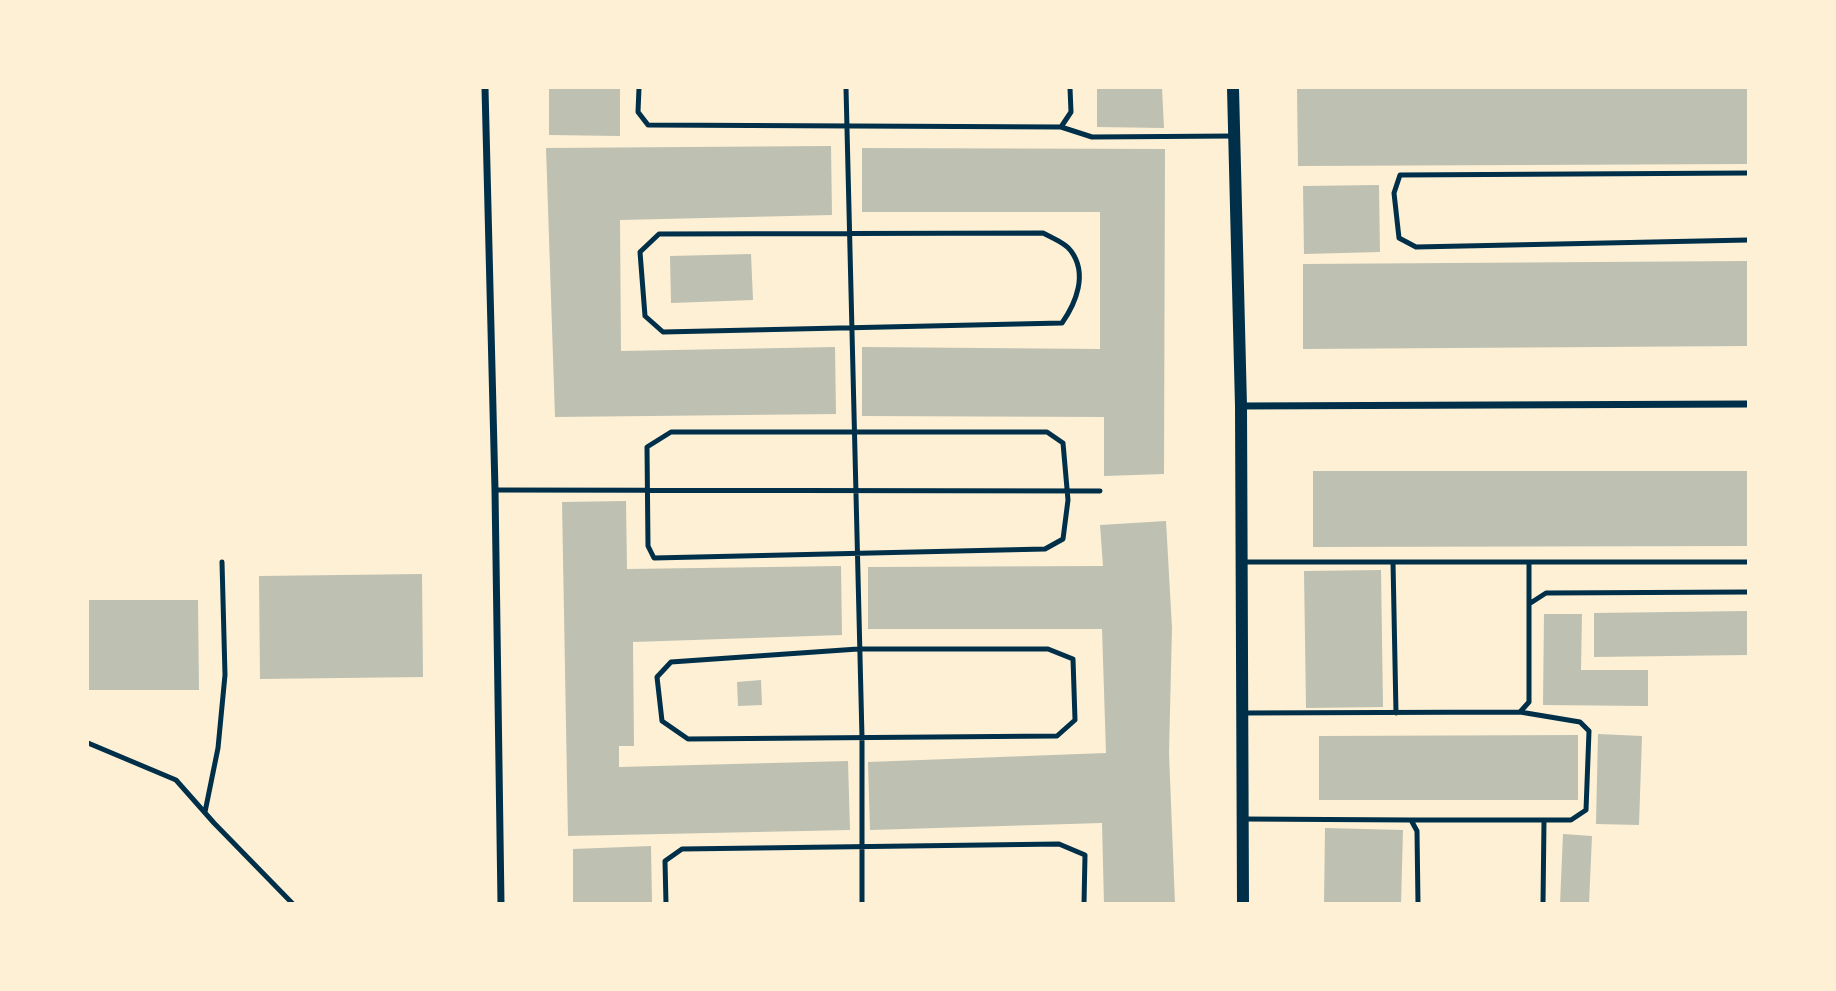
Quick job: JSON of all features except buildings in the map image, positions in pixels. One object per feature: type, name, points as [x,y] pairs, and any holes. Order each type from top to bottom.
[{"type":"street","points":[[485,88],[495,490],[500,904]]},
{"type":"street","points":[[1233,88],[1241,406],[1243,904]]},
{"type":"street","points":[[1241,406],[1748,404]]},
{"type":"lane","points":[[639,88],[638,112],[648,125],[1061,127],[1092,136],[1234,136]]},
{"type":"lane","points":[[846,88],[862,737],[862,904]]},
{"type":"lane","points":[[1061,127],[1071,112],[1070,88]]},
{"type":"lane","points":[[1748,173],[1400,175],[1394,193],[1399,237],[1416,247],[1748,240]]},
{"type":"lane","points":[[1044,233],[1070,249],[1080,269],[1075,304],[1062,323],[850,328],[663,332],[645,316],[640,252],[659,234],[1044,233]]},
{"type":"lane","points":[[671,432],[1047,432],[1063,443],[1067,491],[1063,539],[1045,549],[654,558],[648,546],[646,490],[647,447],[671,432]]},
{"type":"lane","points":[[495,490],[1100,491]]},
{"type":"lane","points":[[205,812],[218,748],[225,675],[222,562]]},
{"type":"lane","points":[[1242,562],[1748,562]]},
{"type":"lane","points":[[1393,562],[1396,713]]},
{"type":"lane","points":[[1520,712],[1529,702],[1529,562]]},
{"type":"lane","points":[[1529,604],[1546,593],[1748,592]]},
{"type":"lane","points":[[859,649],[1048,649],[1073,659],[1075,720],[1056,736],[862,737],[688,739],[663,722],[657,677],[671,662],[859,649]]},
{"type":"lane","points":[[1242,713],[1520,712],[1580,722],[1589,731],[1586,810],[1571,820],[1242,819]]},
{"type":"lane","points":[[88,743],[176,780],[293,904]]},
{"type":"lane","points":[[1411,820],[1417,831],[1418,904]]},
{"type":"lane","points":[[1543,904],[1544,820]]},
{"type":"lane","points":[[666,904],[665,861],[682,849],[1059,844],[1085,855],[1084,904]]}]
